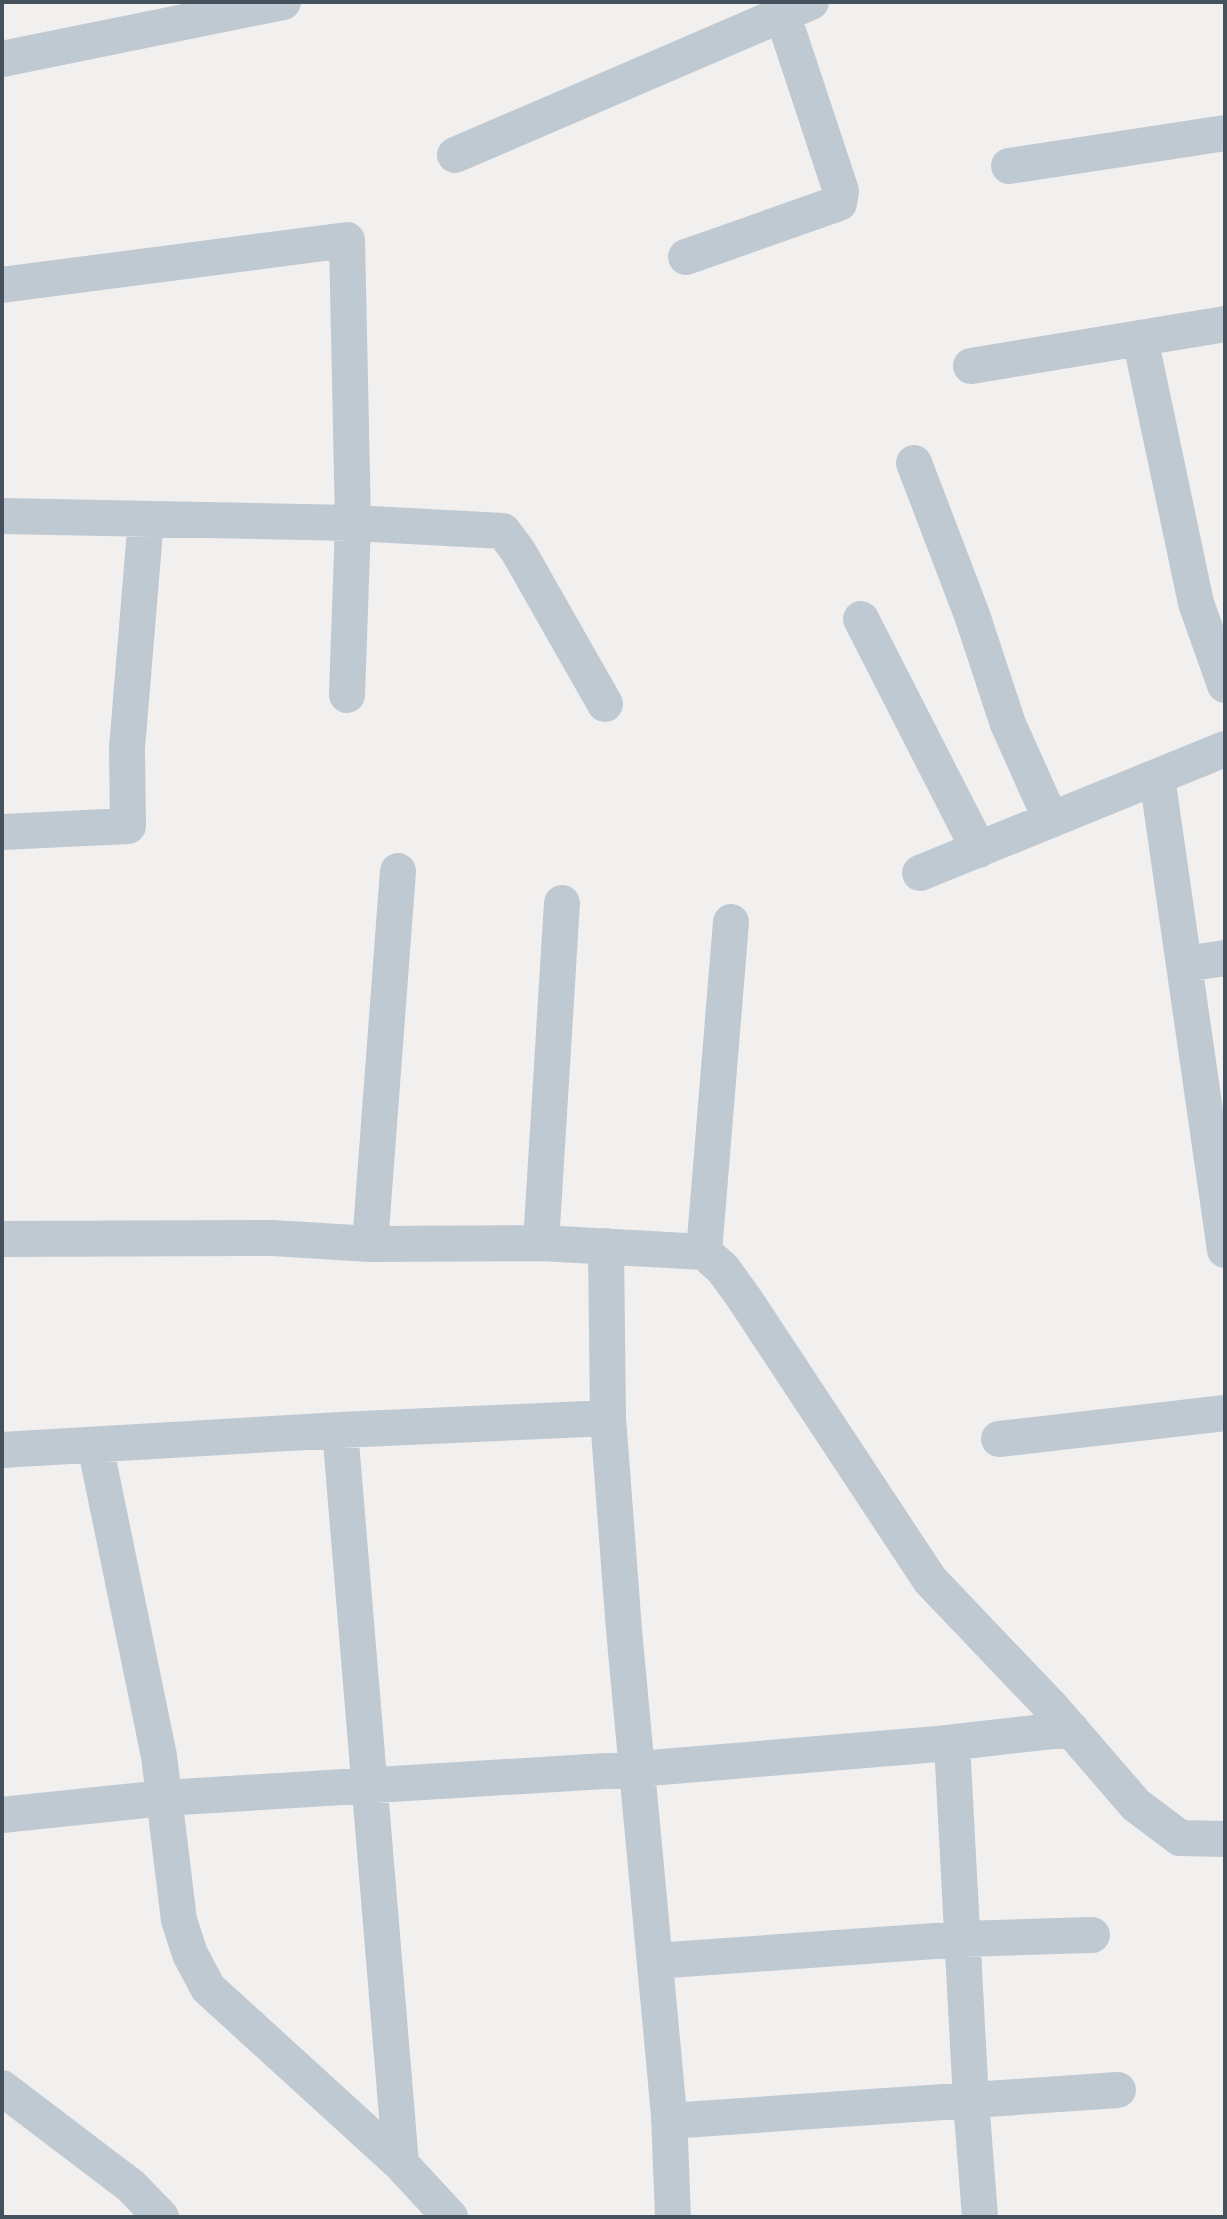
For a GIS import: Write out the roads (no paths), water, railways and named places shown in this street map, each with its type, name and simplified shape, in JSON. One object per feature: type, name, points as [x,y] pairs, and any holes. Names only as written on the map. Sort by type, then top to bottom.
[{"type":"street","points":[[2,59],[283,2]]},
{"type":"street","points":[[455,155],[797,8],[841,191],[839,203],[686,257]]},
{"type":"street","points":[[1009,166],[1225,133]]},
{"type":"street","points":[[2,285],[347,240],[353,523],[347,695]]},
{"type":"street","points":[[971,366],[1225,324]]},
{"type":"street","points":[[1140,338],[1196,603],[1225,685]]},
{"type":"street","points":[[914,463],[972,615],[1008,724],[1051,820]]},
{"type":"street","points":[[2,516],[353,523],[503,531],[518,551],[605,704]]},
{"type":"street","points":[[2,832],[128,826],[127,748],[146,519]]},
{"type":"street","points":[[861,619],[979,850]]},
{"type":"street","points":[[920,873],[1225,749]]},
{"type":"street","points":[[1157,777],[1184,964],[1217,1139],[1225,1250]]},
{"type":"street","points":[[370,1244],[398,871]]},
{"type":"street","points":[[541,1243],[562,903]]},
{"type":"street","points":[[704,1252],[731,922]]},
{"type":"street","points":[[1184,964],[1225,958]]},
{"type":"street","points":[[2,1239],[272,1238],[370,1244],[541,1243],[704,1252],[723,1269],[744,1298],[930,1580],[1071,1729],[1136,1805],[1180,1838],[1225,1839]]},
{"type":"street","points":[[606,1246],[608,1418],[669,2121],[673,2217]]},
{"type":"street","points":[[999,1439],[1225,1413]]},
{"type":"street","points":[[2,1450],[608,1418]]},
{"type":"street","points":[[340,1430],[401,2164]]},
{"type":"street","points":[[95,1445],[159,1756],[179,1920],[190,1954],[208,1988],[401,2164],[450,2217]]},
{"type":"street","points":[[2,1815],[164,1798],[638,1769],[952,1743],[1071,1729]]},
{"type":"street","points":[[952,1743],[980,2217]]},
{"type":"street","points":[[655,1961],[963,1939],[1092,1935]]},
{"type":"street","points":[[2,2088],[131,2186],[161,2217]]},
{"type":"street","points":[[669,2121],[1118,2090]]}]
